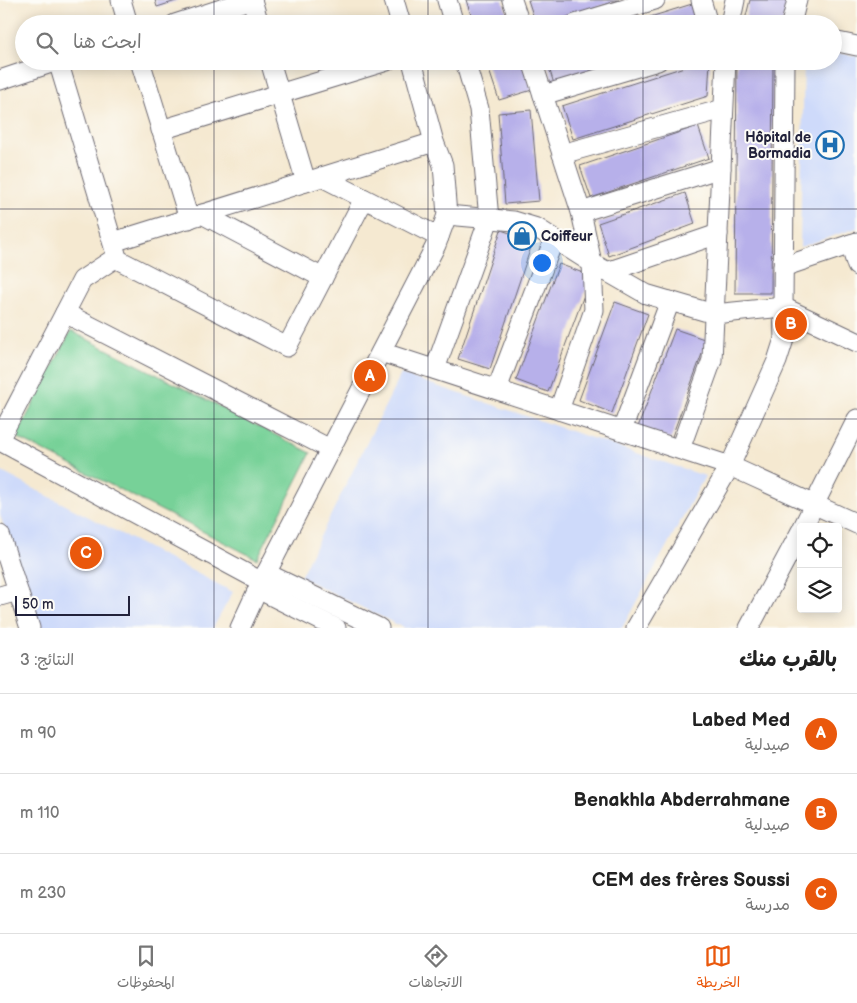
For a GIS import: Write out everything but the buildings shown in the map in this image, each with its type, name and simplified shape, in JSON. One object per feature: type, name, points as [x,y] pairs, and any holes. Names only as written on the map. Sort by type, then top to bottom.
[{"type":"street","points":[[121,0],[125,15]]},
{"type":"street","points":[[203,15],[250,0],[256,15]]},
{"type":"street","points":[[394,0],[398,15]]},
{"type":"street","points":[[447,0],[451,15]]},
{"type":"street","points":[[512,0],[517,15]]},
{"type":"street","points":[[605,15],[654,0]]},
{"type":"street","points":[[701,0],[705,15]]},
{"type":"street","points":[[732,15],[735,0]]},
{"type":"street","points":[[793,15],[797,0]]},
{"type":"street","points":[[842,43],[857,46]]},
{"type":"street","points":[[0,80],[31,70]]},
{"type":"street","points":[[61,70],[115,251],[115,258],[82,280],[0,440],[262,581],[336,628]]},
{"type":"street","points":[[143,70],[161,130],[196,216],[323,278]]},
{"type":"street","points":[[273,70],[280,94],[314,179],[364,199],[438,237]]},
{"type":"street","points":[[161,130],[358,70]]},
{"type":"street","points":[[240,628],[262,581],[381,352],[447,215],[442,165],[414,70]]},
{"type":"street","points":[[435,369],[489,219],[479,109],[468,70]]},
{"type":"street","points":[[535,70],[599,267],[594,310],[559,410]]},
{"type":"street","points":[[543,95],[628,70]]},
{"type":"street","points":[[680,449],[712,360],[725,70]]},
{"type":"street","points":[[636,628],[730,466],[784,339],[783,266],[786,70]]},
{"type":"street","points":[[562,154],[723,109]]},
{"type":"street","points":[[115,251],[196,216],[434,142]]},
{"type":"street","points":[[581,212],[721,168]]},
{"type":"street","points":[[115,251],[287,347],[364,199]]},
{"type":"street","points":[[447,215],[514,221],[537,228],[646,294],[714,314],[783,307],[857,342]]},
{"type":"street","points":[[599,267],[718,234]]},
{"type":"street","points":[[497,390],[554,239]]},
{"type":"street","points":[[783,266],[853,243],[857,266]]},
{"type":"street","points":[[622,430],[670,301]]},
{"type":"street","points":[[65,313],[330,449]]},
{"type":"street","points":[[381,352],[730,466],[857,524]]},
{"type":"street","points":[[805,523],[857,419]]},
{"type":"street","points":[[0,535],[30,628]]},
{"type":"street","points":[[749,628],[797,538]]},
{"type":"street","points":[[262,581],[378,628]]},
{"type":"street","points":[[0,596],[18,590]]},
{"type":"shaded area","name":"Hôpital de Bormadia","points":[[842,54],[857,56],[857,228],[800,247],[804,70],[842,70]]},
{"type":"shaded area","points":[[401,374],[705,476],[622,628],[404,628],[300,577]]},
{"type":"shaded area","points":[[0,471],[233,592],[213,628],[37,628],[0,515]]},
{"type":"green space","points":[[71,331],[311,453],[257,559],[16,437]]},
{"type":"place","name":"Hôpital de Bormadia","points":[[830,145]]},
{"type":"place","name":"Coiffeur","points":[[522,236]]},
{"type":"place","name":"Benakhla Abderrahmane","points":[[791,324]]},
{"type":"place","name":"Labed Med","points":[[370,376]]},
{"type":"place","name":"CEM des frères Soussi","points":[[86,553]]}]
